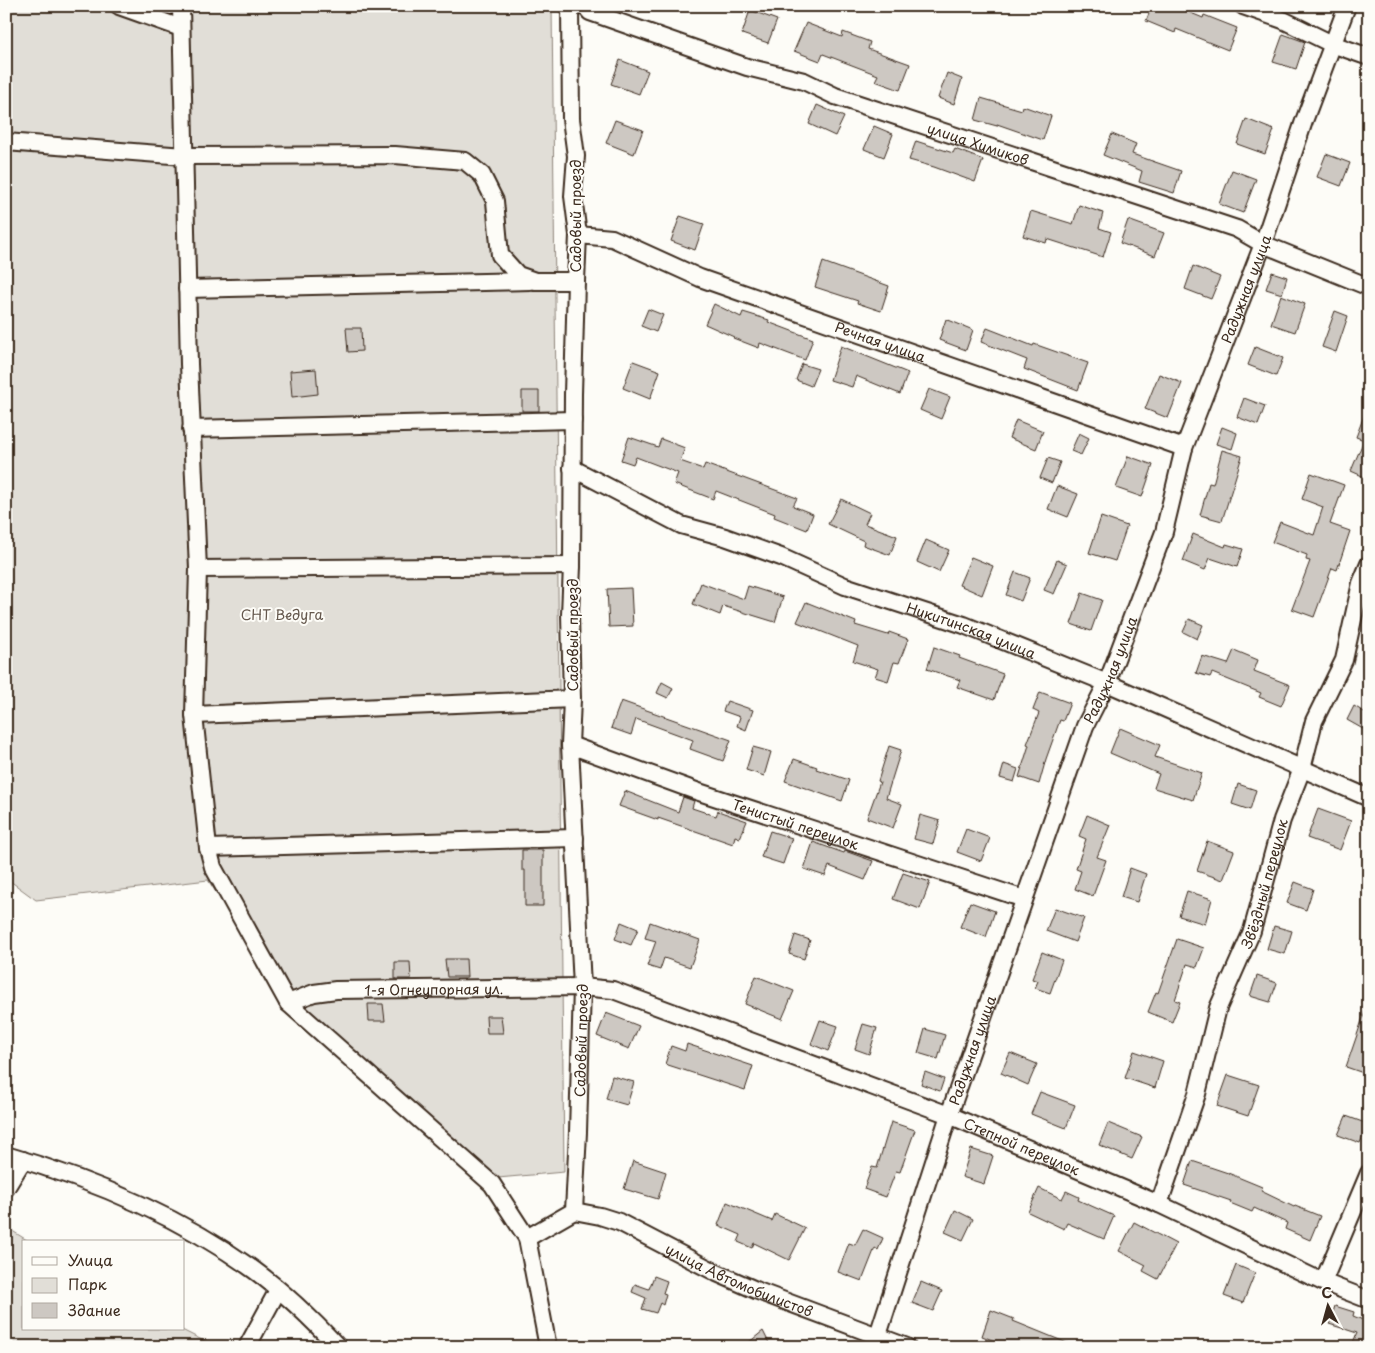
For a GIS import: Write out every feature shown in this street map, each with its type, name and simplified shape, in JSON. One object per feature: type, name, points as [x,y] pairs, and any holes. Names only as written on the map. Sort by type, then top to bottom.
[{"type":"street","points":[[119,6],[181,28]]},
{"type":"street","points":[[181,6],[191,429],[198,568],[194,714],[208,848],[214,867],[288,1003],[492,1184],[527,1238],[548,1347]]},
{"type":"street","name":"Садовый проезд","points":[[570,6],[570,119],[576,156],[573,196],[578,235],[572,468],[570,614],[572,699],[570,745],[582,987],[574,1211]]},
{"type":"street","name":"улица Химиков","points":[[585,6],[590,12],[698,51],[747,67],[804,81],[834,96],[1237,229],[1263,244],[1369,287]]},
{"type":"street","points":[[1243,6],[1282,20],[1332,44],[1369,57]]},
{"type":"street","name":"Радужная улица","points":[[878,1335],[949,1115],[1085,726],[1107,682],[1164,532],[1184,448],[1263,244],[1347,6]]},
{"type":"street","points":[[6,142],[184,156],[395,156],[466,160],[482,175],[494,201],[500,255],[518,276],[535,281]]},
{"type":"street","name":"Речная улица","points":[[578,235],[612,238],[700,278],[1184,448]]},
{"type":"street","points":[[187,289],[576,281]]},
{"type":"street","points":[[191,429],[573,420]]},
{"type":"street","name":"Никитинская улица","points":[[572,468],[680,525],[724,537],[782,557],[845,586],[964,625],[1107,682],[1369,798]]},
{"type":"street","name":"Звёздный переулок","points":[[1159,1204],[1197,1094],[1218,1008],[1252,931],[1282,820],[1302,769],[1314,721],[1344,660],[1361,583],[1369,564]]},
{"type":"street","points":[[198,568],[572,566]]},
{"type":"street","points":[[194,714],[572,699]]},
{"type":"street","name":"Тенистый переулок","points":[[570,745],[696,791],[1024,899]]},
{"type":"street","points":[[208,848],[575,838]]},
{"type":"street","name":"Степной переулок","points":[[582,987],[613,990],[949,1115],[1159,1204],[1323,1282],[1369,1300]]},
{"type":"street","name":"1-я Огнеупорная ул.","points":[[288,1003],[314,993],[336,990],[582,987]]},
{"type":"street","points":[[6,1155],[112,1191],[208,1240],[255,1270],[312,1319],[338,1347]]},
{"type":"street","points":[[6,1188],[23,1160]]},
{"type":"street","points":[[1323,1282],[1369,1173]]},
{"type":"street","points":[[527,1238],[574,1211]]},
{"type":"street","name":"улица Автомобилистов","points":[[574,1211],[619,1222],[717,1273],[758,1291],[907,1347]]},
{"type":"street","points":[[247,1347],[278,1290]]},
{"type":"green space","name":"СНТ Ведуга","points":[[6,6],[552,6],[564,1172],[498,1178],[307,1031],[208,880],[36,900],[6,878]]},
{"type":"green space","points":[[6,1227],[27,1240],[22,1240],[22,1330],[182,1330],[216,1347],[6,1347]]},
{"type":"building","points":[[1152,6],[1174,6],[1203,18],[1204,15],[1237,28],[1228,50],[1176,29],[1175,33],[1146,21]]},
{"type":"building","points":[[750,10],[777,20],[768,43],[742,34]]},
{"type":"building","points":[[806,23],[842,37],[843,32],[870,42],[868,49],[910,64],[900,90],[875,81],[878,75],[823,54],[820,61],[794,51]]},
{"type":"building","points":[[1283,34],[1305,42],[1296,69],[1273,62]]},
{"type":"building","points":[[620,60],[648,71],[639,94],[611,84]]},
{"type":"building","points":[[947,73],[962,79],[954,104],[938,98]]},
{"type":"building","points":[[981,98],[1022,110],[1023,106],[1051,116],[1043,140],[997,124],[997,126],[975,120]]},
{"type":"building","points":[[817,105],[844,117],[835,136],[809,124]]},
{"type":"building","points":[[1246,119],[1274,130],[1265,154],[1237,144]]},
{"type":"building","points":[[615,120],[643,130],[634,154],[606,143]]},
{"type":"building","points":[[874,126],[893,134],[884,157],[864,149]]},
{"type":"building","points":[[1112,134],[1136,144],[1132,154],[1181,171],[1174,193],[1139,182],[1142,171],[1103,155]]},
{"type":"building","points":[[916,141],[953,153],[955,149],[983,160],[975,182],[909,160]]},
{"type":"building","points":[[1326,154],[1350,163],[1341,186],[1317,177]]},
{"type":"building","points":[[1232,170],[1256,179],[1243,213],[1219,204]]},
{"type":"building","points":[[1079,205],[1103,213],[1099,228],[1111,232],[1103,257],[1047,239],[1046,243],[1023,236],[1031,211],[1073,224]]},
{"type":"building","points":[[680,216],[704,224],[695,250],[671,241]]},
{"type":"building","points":[[1128,220],[1164,233],[1155,256],[1120,243]]},
{"type":"building","points":[[823,262],[889,286],[881,311],[857,303],[858,301],[815,287]]},
{"type":"building","points":[[1193,266],[1220,277],[1211,299],[1185,289]]},
{"type":"building","points":[[1272,272],[1287,277],[1282,294],[1266,289]]},
{"type":"building","points":[[1281,295],[1305,304],[1295,332],[1271,324]]},
{"type":"building","points":[[714,304],[741,317],[743,312],[769,320],[768,322],[813,339],[805,360],[760,343],[759,348],[705,324]]},
{"type":"building","points":[[648,309],[663,315],[656,332],[641,326]]},
{"type":"building","points":[[1335,311],[1348,316],[1336,352],[1322,347]]},
{"type":"building","points":[[946,319],[973,330],[966,350],[939,340]]},
{"type":"building","points":[[346,328],[361,328],[362,351],[348,352]]},
{"type":"building","points":[[987,328],[1033,346],[1034,344],[1088,363],[1078,390],[1024,369],[1027,360],[981,342]]},
{"type":"building","points":[[841,346],[908,373],[900,394],[856,376],[852,387],[830,380]]},
{"type":"building","points":[[1255,347],[1283,358],[1276,376],[1248,365]]},
{"type":"building","points":[[633,361],[660,371],[650,399],[623,388]]},
{"type":"building","points":[[802,364],[818,369],[811,386],[796,380]]},
{"type":"building","points":[[316,369],[318,394],[292,397],[290,371]]},
{"type":"building","points":[[1159,374],[1182,383],[1168,418],[1145,409]]},
{"type":"building","points":[[929,389],[950,397],[941,419],[920,410]]},
{"type":"building","points":[[522,391],[539,391],[539,411],[522,411]]},
{"type":"building","points":[[1244,398],[1265,406],[1258,425],[1237,417]]},
{"type":"building","points":[[1368,405],[1369,479],[1351,471],[1364,440],[1356,437]]},
{"type":"building","points":[[1016,420],[1043,431],[1036,449],[1009,438]]},
{"type":"building","points":[[1222,427],[1237,433],[1232,449],[1216,444]]},
{"type":"building","points":[[1079,433],[1089,438],[1081,455],[1071,451]]},
{"type":"building","points":[[629,437],[658,447],[661,439],[685,448],[680,461],[703,469],[705,464],[797,498],[793,506],[813,514],[807,530],[774,517],[775,514],[716,491],[713,499],[674,484],[678,473],[636,457],[633,464],[621,460]]},
{"type":"building","points":[[1222,450],[1242,456],[1222,521],[1200,515],[1209,483],[1213,484]]},
{"type":"building","points":[[1128,456],[1153,465],[1142,497],[1116,488]]},
{"type":"building","points":[[1048,458],[1060,462],[1052,483],[1040,478]]},
{"type":"building","points":[[1311,473],[1344,485],[1330,524],[1350,531],[1337,570],[1332,568],[1314,617],[1292,609],[1310,561],[1306,560],[1307,555],[1272,542],[1280,522],[1314,535],[1323,507],[1302,499]]},
{"type":"building","points":[[1057,486],[1078,494],[1068,517],[1048,509]]},
{"type":"building","points":[[841,499],[870,513],[865,524],[897,536],[890,555],[863,545],[864,541],[828,524]]},
{"type":"building","points":[[1101,517],[1127,526],[1115,561],[1089,553]]},
{"type":"building","points":[[1193,534],[1225,547],[1226,544],[1243,549],[1237,567],[1210,558],[1205,570],[1183,561]]},
{"type":"building","points":[[926,540],[949,550],[939,572],[917,562]]},
{"type":"building","points":[[971,557],[993,566],[982,595],[959,585]]},
{"type":"building","points":[[1057,560],[1067,564],[1054,594],[1044,590]]},
{"type":"building","points":[[1015,572],[1030,578],[1021,601],[1006,595]]},
{"type":"building","points":[[701,583],[744,599],[748,586],[783,597],[775,622],[723,606],[720,615],[693,604]]},
{"type":"building","points":[[631,588],[633,626],[609,627],[607,589]]},
{"type":"building","points":[[1082,593],[1102,600],[1091,631],[1071,624]]},
{"type":"building","points":[[806,602],[856,622],[855,625],[888,635],[889,632],[908,639],[899,663],[894,662],[888,681],[875,677],[878,669],[853,661],[858,646],[797,622]]},
{"type":"building","points":[[1189,619],[1203,625],[1197,639],[1183,632]]},
{"type":"building","points":[[934,647],[1003,674],[994,700],[957,687],[960,680],[927,669]]},
{"type":"building","points":[[1234,650],[1258,660],[1254,671],[1290,685],[1281,706],[1259,697],[1261,693],[1212,673],[1210,677],[1196,673],[1202,656],[1228,664]]},
{"type":"building","points":[[662,682],[673,688],[668,698],[657,693]]},
{"type":"building","points":[[1040,692],[1070,703],[1063,721],[1060,720],[1039,784],[1019,777],[1029,745],[1027,744],[1039,713],[1033,710]]},
{"type":"building","points":[[621,701],[731,740],[723,761],[690,749],[693,740],[636,719],[631,735],[611,728]]},
{"type":"building","points":[[727,701],[753,710],[746,730],[737,726],[740,717],[723,711]]},
{"type":"building","points":[[1354,706],[1369,715],[1369,720],[1363,729],[1347,720]]},
{"type":"building","points":[[1120,728],[1160,745],[1155,757],[1202,773],[1193,800],[1154,788],[1159,774],[1110,753]]},
{"type":"building","points":[[889,746],[901,750],[886,798],[902,804],[893,828],[867,818],[880,782],[878,781]]},
{"type":"building","points":[[753,747],[771,752],[764,776],[746,770]]},
{"type":"building","points":[[794,759],[849,780],[842,801],[785,781]]},
{"type":"building","points":[[1004,764],[1018,769],[1014,782],[1000,778]]},
{"type":"building","points":[[1238,784],[1256,790],[1250,810],[1232,804]]},
{"type":"building","points":[[625,791],[678,812],[683,797],[694,801],[692,808],[716,816],[718,811],[747,821],[740,838],[735,836],[733,844],[619,806]]},
{"type":"building","points":[[1318,809],[1351,821],[1340,850],[1307,838]]},
{"type":"building","points":[[920,815],[940,821],[933,844],[914,839]]},
{"type":"building","points":[[1087,815],[1110,825],[1097,857],[1106,860],[1093,896],[1075,889],[1081,871],[1076,869],[1086,839],[1079,836]]},
{"type":"building","points":[[966,829],[990,838],[981,861],[957,852]]},
{"type":"building","points":[[770,831],[792,838],[783,864],[761,857]]},
{"type":"building","points":[[1207,841],[1234,851],[1223,880],[1197,871]]},
{"type":"building","points":[[813,842],[873,861],[865,880],[829,866],[825,876],[804,869]]},
{"type":"building","points":[[522,850],[543,850],[543,906],[525,906],[525,870],[522,870]]},
{"type":"building","points":[[1130,868],[1146,874],[1137,902],[1121,897]]},
{"type":"building","points":[[903,873],[930,882],[920,909],[893,899]]},
{"type":"building","points":[[1295,882],[1313,889],[1306,910],[1287,903]]},
{"type":"building","points":[[1187,891],[1212,899],[1205,924],[1179,916]]},
{"type":"building","points":[[970,902],[995,911],[986,937],[960,927]]},
{"type":"building","points":[[1055,908],[1084,918],[1075,942],[1046,931]]},
{"type":"building","points":[[621,922],[638,929],[631,945],[615,939]]},
{"type":"building","points":[[650,922],[700,940],[690,967],[664,958],[660,970],[647,966],[656,941],[645,938]]},
{"type":"building","points":[[1274,926],[1292,931],[1285,954],[1267,949]]},
{"type":"building","points":[[795,935],[810,940],[804,959],[789,954]]},
{"type":"building","points":[[1177,939],[1204,948],[1197,967],[1187,964],[1175,1000],[1180,1002],[1172,1022],[1148,1012],[1156,992],[1158,993]]},
{"type":"building","points":[[1042,952],[1062,960],[1050,993],[1035,988],[1038,981],[1032,979]]},
{"type":"building","points":[[445,959],[466,959],[467,977],[447,977]]},
{"type":"building","points":[[395,962],[410,962],[411,979],[395,979]]},
{"type":"building","points":[[756,976],[794,991],[782,1019],[745,1004]]},
{"type":"building","points":[[1257,976],[1277,983],[1270,1002],[1250,996]]},
{"type":"building","points":[[368,1004],[383,1004],[385,1021],[369,1021]]},
{"type":"building","points":[[1367,1006],[1369,1006],[1369,1075],[1346,1067]]},
{"type":"building","points":[[606,1013],[639,1026],[629,1049],[597,1036]]},
{"type":"building","points":[[486,1016],[501,1016],[503,1033],[487,1033]]},
{"type":"building","points":[[820,1020],[838,1026],[828,1051],[811,1044]]},
{"type":"building","points":[[863,1024],[877,1028],[869,1054],[855,1049]]},
{"type":"building","points":[[925,1029],[945,1035],[938,1059],[918,1053]]},
{"type":"building","points":[[687,1044],[753,1066],[745,1090],[665,1064],[671,1046],[685,1051]]},
{"type":"building","points":[[1134,1051],[1163,1061],[1155,1088],[1125,1078]]},
{"type":"building","points":[[1010,1053],[1037,1064],[1028,1085],[1001,1073]]},
{"type":"building","points":[[925,1072],[944,1079],[940,1091],[921,1084]]},
{"type":"building","points":[[1228,1075],[1259,1085],[1248,1116],[1217,1106]]},
{"type":"building","points":[[612,1076],[634,1082],[627,1105],[606,1099]]},
{"type":"building","points":[[1040,1092],[1075,1105],[1066,1128],[1031,1114]]},
{"type":"building","points":[[1346,1116],[1368,1124],[1360,1143],[1338,1135]]},
{"type":"building","points":[[891,1122],[915,1130],[900,1172],[896,1171],[886,1197],[864,1189],[872,1167],[877,1168]]},
{"type":"building","points":[[1108,1123],[1142,1137],[1132,1159],[1099,1145]]},
{"type":"building","points":[[971,1149],[993,1156],[984,1184],[962,1177]]},
{"type":"building","points":[[633,1161],[666,1172],[658,1199],[624,1189]]},
{"type":"building","points":[[1192,1161],[1262,1187],[1261,1191],[1294,1207],[1320,1216],[1310,1240],[1285,1229],[1287,1223],[1254,1208],[1252,1212],[1230,1203],[1231,1201],[1184,1185]]},
{"type":"building","points":[[1039,1188],[1062,1199],[1066,1191],[1079,1197],[1078,1200],[1114,1216],[1104,1239],[1067,1223],[1064,1229],[1028,1212]]},
{"type":"building","points":[[727,1202],[772,1221],[775,1214],[805,1228],[789,1260],[754,1243],[752,1248],[738,1242],[741,1235],[718,1225]]},
{"type":"building","points":[[955,1210],[973,1219],[963,1240],[945,1232]]},
{"type":"building","points":[[1134,1222],[1176,1244],[1158,1279],[1143,1271],[1146,1265],[1119,1251]]},
{"type":"building","points":[[863,1229],[883,1238],[878,1250],[875,1248],[862,1281],[838,1272],[849,1243],[855,1245]]},
{"type":"building","points":[[1236,1265],[1255,1273],[1243,1303],[1224,1296]]},
{"type":"building","points":[[654,1276],[667,1281],[663,1293],[666,1294],[663,1305],[660,1303],[656,1313],[642,1309],[646,1298],[632,1292],[635,1284],[649,1289]]},
{"type":"building","points":[[921,1282],[942,1291],[933,1311],[912,1303]]},
{"type":"building","points":[[1335,1306],[1354,1312],[1353,1316],[1363,1320],[1367,1310],[1369,1310],[1369,1347],[1351,1347],[1357,1333],[1329,1324]]},
{"type":"building","points":[[991,1310],[1077,1347],[1010,1347],[982,1336]]},
{"type":"building","points":[[763,1331],[771,1347],[743,1347]]}]
